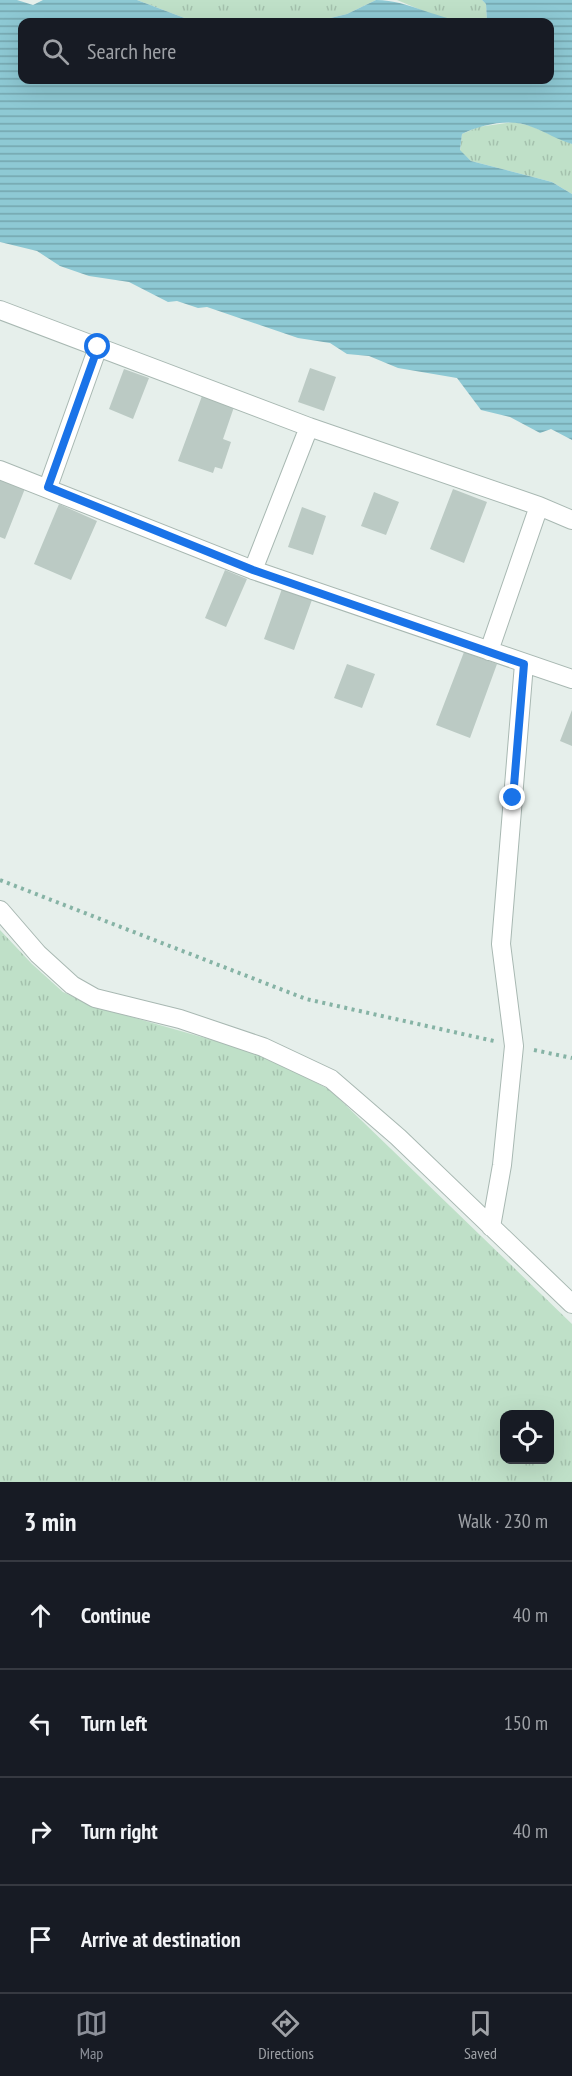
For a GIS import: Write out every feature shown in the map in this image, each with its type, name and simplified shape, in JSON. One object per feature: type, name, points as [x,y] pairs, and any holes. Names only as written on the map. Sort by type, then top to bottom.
[{"type":"street","points":[[0,310],[309,428],[539,506],[572,520]]},
{"type":"street","points":[[48,487],[98,347]]},
{"type":"street","points":[[253,570],[309,428]]},
{"type":"street","points":[[0,470],[48,487],[253,570],[524,664],[572,678]]},
{"type":"street","points":[[489,651],[539,506]]},
{"type":"street","points":[[491,1227],[502,1165],[514,1046],[501,944],[524,664]]},
{"type":"street","points":[[0,910],[38,954],[72,986],[95,998],[180,1019],[263,1047],[331,1079],[398,1137],[572,1304]]},
{"type":"path","points":[[0,880],[306,999],[572,1059]]},
{"type":"green space","points":[[137,0],[376,0],[347,14],[330,18],[184,18]]},
{"type":"green space","points":[[397,0],[482,0],[486,4],[487,18],[440,18]]},
{"type":"green space","points":[[514,122],[531,126],[572,144],[572,194],[552,182],[471,161],[460,151],[462,134],[478,127]]},
{"type":"green space","points":[[0,930],[63,992],[93,1006],[265,1055],[330,1090],[572,1324],[572,1482],[0,1482]]},
{"type":"water","points":[[0,0],[17,0],[33,5],[43,0],[137,0],[184,18],[18,18],[18,84],[554,84],[554,18],[487,18],[486,4],[482,0],[572,0],[572,144],[524,124],[506,123],[479,127],[462,134],[460,150],[471,161],[552,182],[572,194],[572,440],[551,429],[540,433],[510,417],[481,410],[457,378],[398,368],[369,356],[347,354],[330,343],[298,338],[207,307],[198,308],[177,301],[168,302],[129,282],[89,276],[60,266],[37,251],[0,242]]},
{"type":"water","points":[[376,0],[401,3],[448,18],[330,18],[347,14]]},
{"type":"building","points":[[310,368],[336,377],[324,411],[298,402]]},
{"type":"building","points":[[124,369],[149,378],[133,419],[109,409]]},
{"type":"building","points":[[202,396],[234,407],[223,439],[231,442],[222,469],[215,467],[213,473],[178,461]]},
{"type":"building","points":[[0,476],[26,486],[5,539],[0,537]]},
{"type":"building","points":[[453,489],[487,502],[464,563],[430,549]]},
{"type":"building","points":[[374,492],[399,502],[386,535],[361,526]]},
{"type":"building","points":[[59,504],[97,521],[71,580],[34,564]]},
{"type":"building","points":[[302,507],[326,516],[313,555],[288,547]]},
{"type":"building","points":[[225,570],[247,579],[226,627],[205,618]]},
{"type":"building","points":[[283,586],[313,597],[294,650],[264,639]]},
{"type":"building","points":[[464,652],[497,664],[470,738],[436,725]]},
{"type":"building","points":[[347,664],[375,674],[362,708],[334,698]]},
{"type":"building","points":[[572,710],[572,746],[560,741]]},
{"type":"route","points":[[98,347],[48,487],[253,570],[524,664],[513,798]]}]
